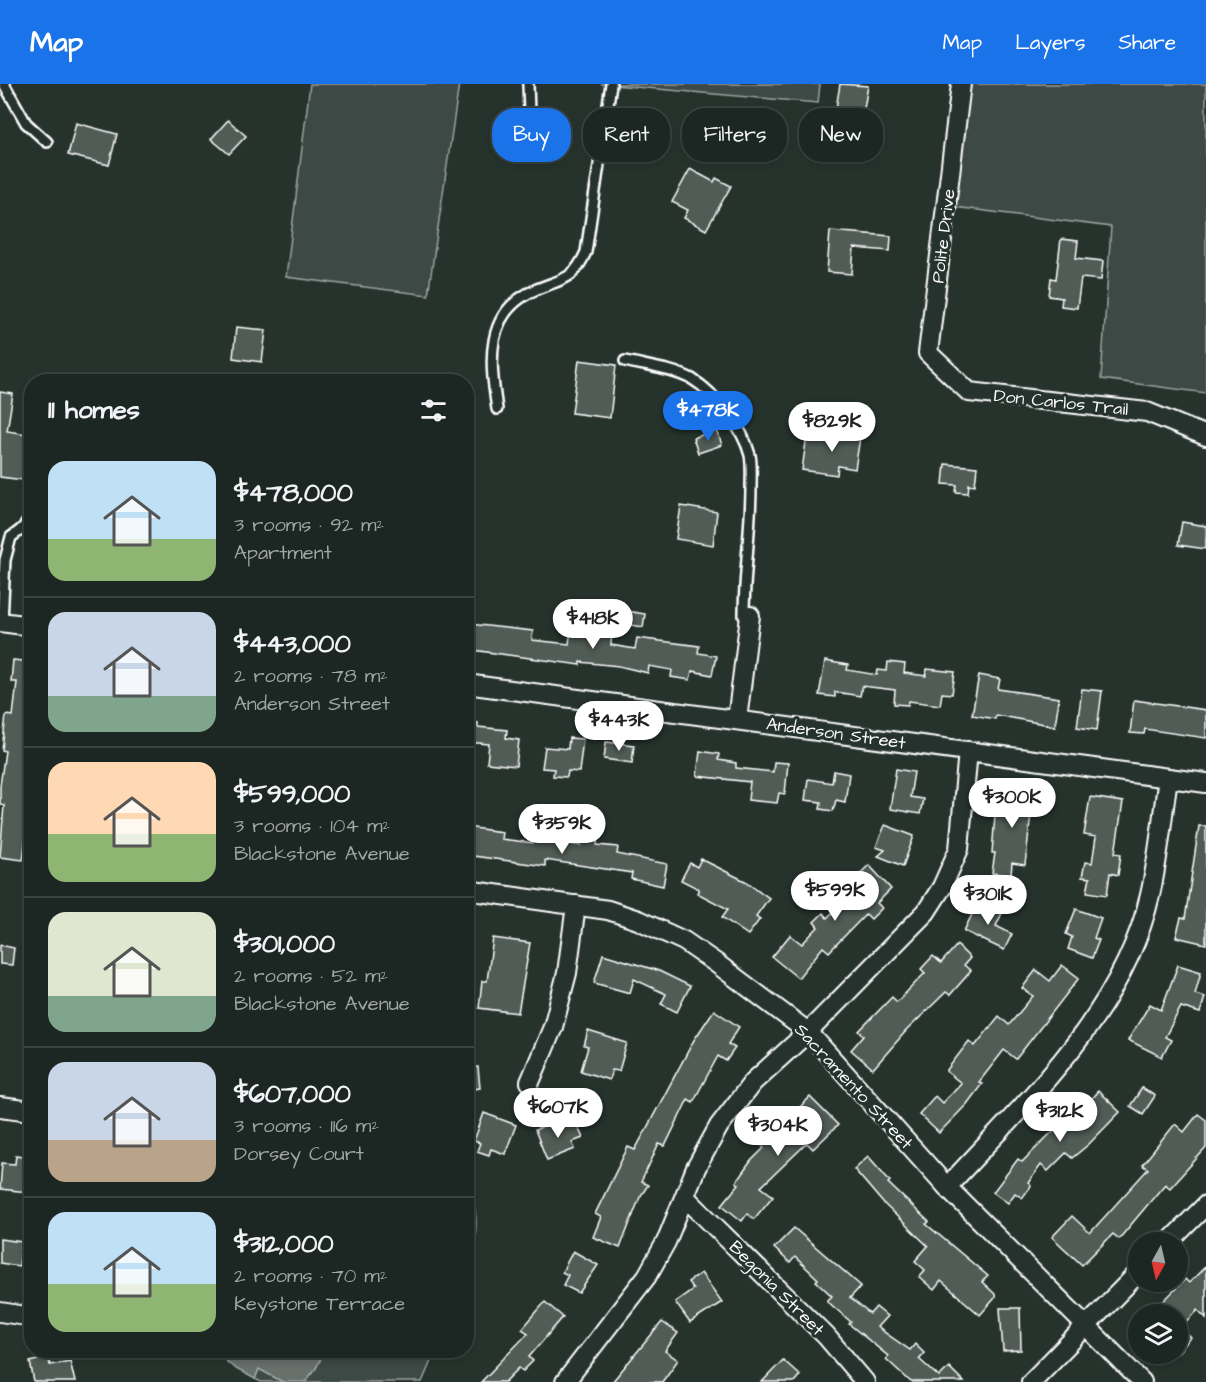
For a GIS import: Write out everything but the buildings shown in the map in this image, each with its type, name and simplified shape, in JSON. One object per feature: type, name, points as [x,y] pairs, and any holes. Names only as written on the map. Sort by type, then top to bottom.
[{"type":"street","name":"Polite Drive","points":[[928,353],[961,84]]},
{"type":"street","name":"Don Carlos Trail","points":[[928,353],[969,392],[1147,412],[1206,436]]},
{"type":"street","points":[[737,720],[749,619]]},
{"type":"street","points":[[1,622],[24,625]]},
{"type":"street","name":"Anderson Street","points":[[474,685],[1206,783]]},
{"type":"street","points":[[565,1382],[647,1276],[666,1242],[696,1168],[719,1126],[753,1082],[808,1032],[926,912],[942,887],[959,849],[968,751]]},
{"type":"street","points":[[947,1187],[1064,1059],[1094,1020],[1128,961],[1150,896],[1168,778]]},
{"type":"street","name":"Sacramento Street","points":[[474,891],[576,905],[638,920],[684,941],[808,1032],[947,1187],[1142,1382]]},
{"type":"street","points":[[530,1082],[553,1027],[567,973],[576,905]]},
{"type":"street","points":[[0,1107],[24,1110]]},
{"type":"street","name":"Begonia Street","points":[[685,1197],[826,1336],[865,1382]]},
{"type":"street","points":[[1179,1232],[1206,1205]]},
{"type":"street","points":[[1031,1382],[1128,1283]]},
{"type":"street","points":[[0,1312],[24,1316]]},
{"type":"lane","points":[[4,84],[26,123],[47,142]]},
{"type":"lane","points":[[528,84],[529,108]]},
{"type":"lane","points":[[497,410],[491,362],[492,347],[500,321],[524,297],[537,289],[567,279],[579,267],[586,252],[610,84]]},
{"type":"lane","points":[[625,360],[691,379],[711,394],[741,435],[750,455],[751,467],[751,506],[744,582],[744,616],[749,619]]},
{"type":"lane","points":[[1,622],[5,560],[11,537],[24,529]]},
{"type":"shaded area","points":[[310,84],[459,84],[428,295],[286,277]]},
{"type":"shaded area","points":[[601,84],[820,84],[818,103]]},
{"type":"shaded area","points":[[968,84],[1206,84],[1206,393],[1101,379],[1111,227],[954,207]]},
{"type":"shaded area","points":[[474,1205],[476,1216],[474,1240]]},
{"type":"shaded area","points":[[222,1358],[321,1358],[305,1382],[283,1382],[259,1369],[255,1379],[234,1368]]},
{"type":"shaded area","points":[[321,1358],[431,1358],[431,1361],[422,1382],[305,1382]]},
{"type":"shaded area","points":[[259,1369],[283,1382],[261,1382],[255,1379]]}]
